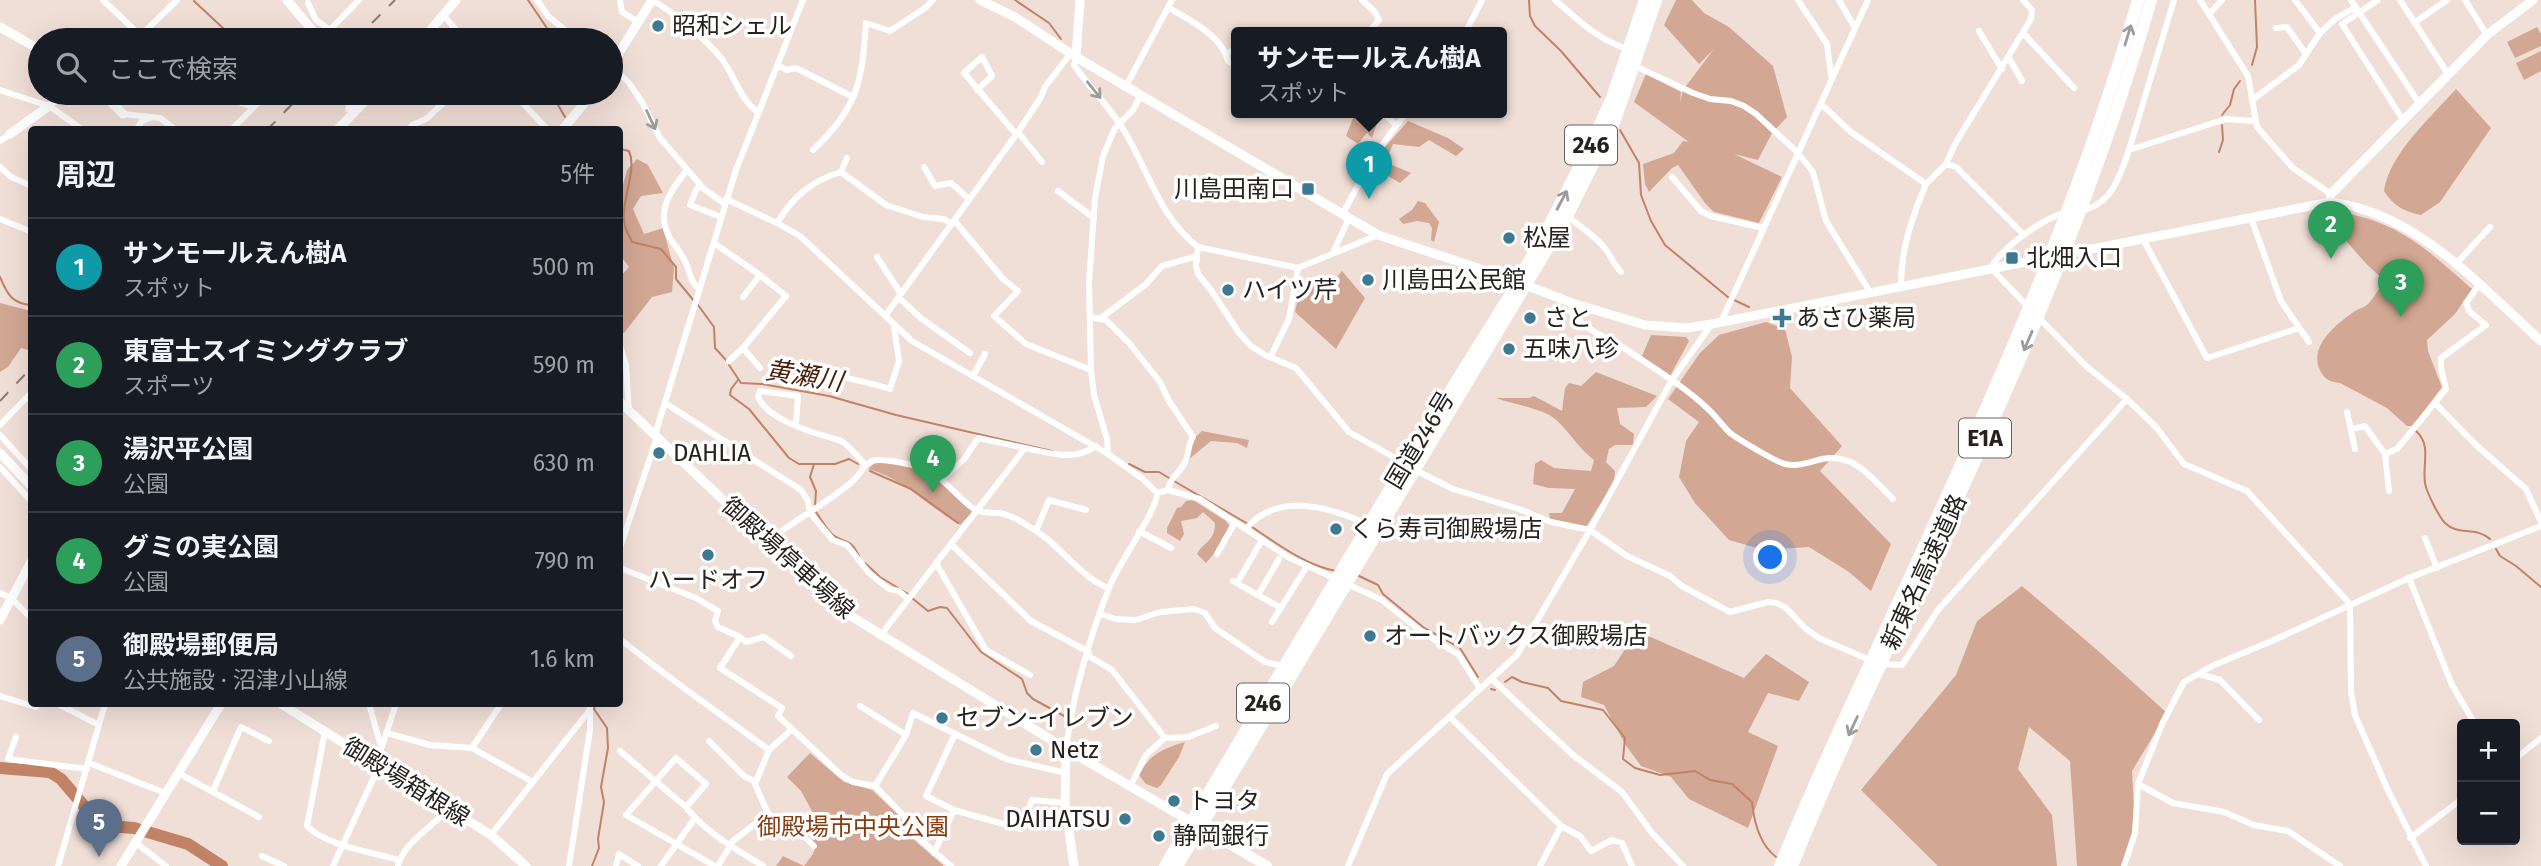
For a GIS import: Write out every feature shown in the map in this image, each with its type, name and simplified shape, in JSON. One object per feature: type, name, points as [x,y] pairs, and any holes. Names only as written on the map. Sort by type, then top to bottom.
[{"type":"highway","name":"国道246号","points":[[1522,283],[1612,98],[1645,0]]},
{"type":"highway","name":"国道246号","points":[[1165,866],[1195,824],[1522,283],[1567,216],[1615,120],[1656,0]]},
{"type":"highway","name":"新東名高速道路","points":[[1780,866],[1823,763],[1942,507],[2030,306],[2074,194],[2138,0]]},
{"type":"highway","name":"新東名高速道路","points":[[1792,866],[2046,298],[2089,186],[2151,0]]},
{"type":"highway","name":"国道246号","points":[[1349,569],[1368,525],[1410,467]]},
{"type":"highway","name":"国道246号","points":[[1177,866],[1195,824],[1285,667],[1340,586]]},
{"type":"main road","points":[[1195,824],[1267,866]]},
{"type":"street","points":[[103,0],[130,28]]},
{"type":"street","points":[[151,28],[177,0]]},
{"type":"street","points":[[287,0],[314,28]]},
{"type":"street","points":[[331,28],[359,0]]},
{"type":"street","points":[[432,28],[456,0]]},
{"type":"street","points":[[537,0],[548,16],[562,28]]},
{"type":"street","points":[[620,0],[622,12],[638,22]]},
{"type":"street","points":[[623,46],[652,0],[669,10],[720,57],[748,105],[758,111]]},
{"type":"street","points":[[623,539],[725,202],[803,0]]},
{"type":"street","points":[[813,150],[836,128],[853,97],[863,67],[866,23],[890,31],[933,0]]},
{"type":"street","points":[[980,0],[1015,17],[1073,55],[1378,235],[1522,283],[1572,303],[1645,325],[1688,328],[2251,218],[2330,198],[2487,35],[2533,0]]},
{"type":"street","points":[[1080,0],[1074,65],[1119,122],[1165,210],[1198,247],[1298,268],[1378,235]]},
{"type":"street","points":[[1362,0],[1375,12],[1379,20],[1373,27]]},
{"type":"street","points":[[1468,27],[1482,0]]},
{"type":"street","points":[[1555,0],[1594,33],[1630,49]]},
{"type":"street","points":[[1798,0],[1827,44],[1832,78]]},
{"type":"street","points":[[1839,0],[1855,27]]},
{"type":"street","points":[[1348,866],[1387,774],[1517,655],[1590,530],[1672,380],[1716,323],[1868,0]]},
{"type":"street","points":[[1902,285],[1901,264],[1912,216],[1926,184],[1946,164],[1955,144],[2031,19],[2032,10],[2023,0]]},
{"type":"street","points":[[1991,268],[1994,262],[2024,235],[2052,216],[2083,211],[2100,204],[2115,187],[2129,150],[2174,0]]},
{"type":"street","points":[[2200,0],[2244,67],[2257,127],[2293,168],[2330,198],[2394,220],[2422,237],[2541,341]]},
{"type":"street","points":[[2210,13],[2222,0]]},
{"type":"street","points":[[2295,0],[2320,33]]},
{"type":"street","points":[[2351,0],[2419,103]]},
{"type":"street","points":[[2252,100],[2299,65],[2320,33],[2335,19],[2378,0]]},
{"type":"street","points":[[2400,0],[2448,74]]},
{"type":"street","points":[[2414,23],[2447,0]]},
{"type":"street","points":[[2465,0],[2487,35]]},
{"type":"street","points":[[309,2],[320,28]]},
{"type":"street","points":[[1126,86],[1170,3],[1225,47],[1228,61],[1231,63]]},
{"type":"street","points":[[2357,9],[2342,24],[2403,120]]},
{"type":"street","points":[[305,20],[314,14]]},
{"type":"street","points":[[443,15],[454,28]]},
{"type":"street","points":[[0,27],[28,43]]},
{"type":"street","points":[[2276,28],[2287,27],[2306,54]]},
{"type":"street","points":[[1979,32],[2002,69]]},
{"type":"street","points":[[2023,33],[2074,89]]},
{"type":"street","points":[[1227,54],[1231,51]]},
{"type":"street","points":[[884,316],[1017,133],[1045,87],[1073,55]]},
{"type":"street","points":[[977,90],[992,76],[982,57],[964,73],[977,90],[1042,162]]},
{"type":"street","points":[[2009,58],[2022,81]]},
{"type":"street","points":[[777,65],[787,70],[796,68],[853,97]]},
{"type":"street","points":[[1634,66],[1693,93],[1744,106],[1798,153],[1813,172],[1826,221],[1870,292]]},
{"type":"street","points":[[623,77],[642,102],[660,138],[700,184],[725,202],[777,223],[800,236],[912,341],[1096,446],[1143,479],[1157,493]]},
{"type":"street","points":[[0,90],[28,99]]},
{"type":"street","points":[[1108,454],[1107,439],[1094,396],[1091,370],[1089,283],[1094,218],[1103,156],[1119,122],[1133,110],[1141,95]]},
{"type":"street","points":[[1821,103],[1851,132],[1926,184]]},
{"type":"street","points":[[46,105],[77,126]]},
{"type":"street","points":[[114,105],[132,126]]},
{"type":"street","points":[[235,126],[253,107],[247,105]]},
{"type":"street","points":[[349,113],[350,105]]},
{"type":"street","points":[[340,126],[359,105]]},
{"type":"street","points":[[411,126],[426,119],[441,105]]},
{"type":"street","points":[[524,105],[544,126]]},
{"type":"street","points":[[565,126],[583,105]]},
{"type":"street","points":[[0,141],[49,106]]},
{"type":"street","points":[[123,114],[152,117],[167,121],[172,126]]},
{"type":"street","points":[[138,126],[152,117]]},
{"type":"street","points":[[1388,118],[1395,124]]},
{"type":"street","points":[[1333,253],[1346,216],[1376,154],[1401,118]]},
{"type":"street","points":[[2129,150],[2226,119],[2255,121]]},
{"type":"street","points":[[777,223],[791,201],[813,184],[841,172],[847,158]]},
{"type":"street","points":[[1946,164],[1956,167],[1967,176],[2024,235]]},
{"type":"street","points":[[0,167],[10,177],[28,184]]},
{"type":"street","points":[[923,167],[935,186],[951,183],[969,199]]},
{"type":"street","points":[[687,170],[671,191],[665,204],[663,222],[685,260],[695,285],[700,289]]},
{"type":"street","points":[[841,172],[887,205],[923,217],[952,222],[1003,279],[1018,291],[994,316],[1000,323],[1026,344],[1091,370]]},
{"type":"street","points":[[1672,177],[1700,211],[1763,228]]},
{"type":"street","points":[[700,184],[690,205],[721,217]]},
{"type":"street","points":[[1058,191],[1094,218]]},
{"type":"street","points":[[1567,216],[1603,245],[1621,271]]},
{"type":"street","points":[[2251,218],[2281,301],[2309,342]]},
{"type":"street","points":[[0,219],[28,230]]},
{"type":"street","points":[[2455,265],[2490,227]]},
{"type":"street","points":[[2143,239],[2207,358],[2299,328]]},
{"type":"street","points":[[714,243],[786,296],[729,361]]},
{"type":"street","points":[[1198,247],[1198,274],[1239,333],[1251,346],[1265,355],[1296,368],[1349,432],[1453,489],[1519,509],[1551,522],[1590,530],[1627,556],[1670,576],[1682,586],[1730,612],[1765,603],[1777,603],[1819,638],[1879,664],[1902,665],[1938,610],[2127,399]]},
{"type":"street","points":[[1101,318],[1146,284],[1162,266],[1197,256]]},
{"type":"street","points":[[877,257],[900,296],[922,319],[970,354]]},
{"type":"street","points":[[1271,356],[1289,319],[1298,268]]},
{"type":"street","points":[[1991,268],[2086,366],[2127,399],[2155,427],[2184,464],[2247,491],[2350,604],[2350,681],[2355,715],[2410,838],[2426,866]]},
{"type":"street","points":[[743,297],[760,275]]},
{"type":"street","points":[[2385,454],[2397,449],[2446,389],[2441,358],[2486,325],[2469,312],[2466,303],[2479,285]]},
{"type":"street","points":[[1572,303],[1571,312],[1580,321],[1672,380],[1707,408],[1731,434],[1784,464],[1801,465],[1826,458],[1847,460],[1861,466],[1893,499]]},
{"type":"street","points":[[1090,317],[1101,318],[1144,360],[1193,437],[1188,444],[1186,459],[1172,476],[1168,488]]},
{"type":"street","points":[[817,370],[890,388],[899,361],[894,327]]},
{"type":"street","points":[[743,348],[760,368]]},
{"type":"street","points":[[973,376],[985,354]]},
{"type":"street","points":[[623,356],[629,411]]},
{"type":"street","points":[[796,425],[798,396],[760,391],[758,397],[761,403],[774,414],[796,425],[841,441],[866,465]]},
{"type":"street","points":[[0,425],[28,396]]},
{"type":"street","points":[[665,403],[801,490],[833,540],[851,549],[869,573],[889,589],[909,596]]},
{"type":"street","points":[[2124,866],[2135,833],[2138,784],[2172,702],[2184,682],[2214,665],[2350,604],[2541,524],[2526,489],[2476,445],[2435,403]]},
{"type":"street","name":"御殿場停車場線","points":[[623,405],[845,613],[1195,824]]},
{"type":"street","points":[[2347,412],[2356,449]]},
{"type":"street","points":[[2352,429],[2365,426],[2385,454],[2389,491]]},
{"type":"street","points":[[0,435],[28,466]]},
{"type":"street","points":[[942,480],[965,458],[978,438],[1072,456],[1086,453],[1096,446]]},
{"type":"street","points":[[880,636],[1025,448]]},
{"type":"street","points":[[0,453],[28,483]]},
{"type":"street","points":[[18,455],[1,469],[28,498]]},
{"type":"street","points":[[767,542],[855,479],[866,465],[880,460],[919,467],[942,480],[976,511],[1002,513],[1036,531],[1069,557],[1093,581],[1109,588]]},
{"type":"street","points":[[1157,493],[1168,488],[1200,499],[1235,522],[1249,526],[1262,540],[1288,557],[1382,600],[1419,630],[1459,655],[1480,689]]},
{"type":"street","points":[[1074,866],[1065,803],[1066,748],[1075,697],[1109,588],[1118,567],[1154,508],[1157,493]]},
{"type":"street","points":[[1036,531],[1049,500],[1086,510]]},
{"type":"street","points":[[1249,526],[1270,509],[1293,506],[1341,512],[1368,525]]},
{"type":"street","points":[[1217,554],[1235,522]]},
{"type":"street","points":[[1139,531],[1171,548]]},
{"type":"street","points":[[2425,538],[2437,568]]},
{"type":"street","points":[[1262,540],[1235,582],[1281,608]]},
{"type":"street","points":[[951,544],[1031,621],[1112,670],[1165,738]]},
{"type":"street","points":[[1258,595],[1279,559]]},
{"type":"street","points":[[936,563],[986,650],[1030,675]]},
{"type":"street","points":[[1272,622],[1307,566]]},
{"type":"street","points":[[0,620],[28,567]]},
{"type":"street","points":[[623,569],[696,598],[718,611],[715,621],[718,627],[751,642],[764,637],[791,656]]},
{"type":"street","points":[[2409,578],[2452,685],[2472,719]]},
{"type":"street","points":[[0,593],[11,598],[28,615]]},
{"type":"street","points":[[1100,614],[1115,619],[1136,620],[1160,612],[1194,609],[1205,613],[1215,628],[1265,663],[1285,667]]},
{"type":"street","points":[[740,637],[720,668],[782,708],[778,716],[841,775],[853,782],[875,786],[902,814],[915,835],[951,866]]},
{"type":"street","points":[[623,641],[769,750]]},
{"type":"street","points":[[2199,674],[2220,680],[2259,720]]},
{"type":"street","points":[[1493,679],[1573,755],[1622,792],[1652,833],[1683,866]]},
{"type":"street","points":[[0,695],[28,704]]},
{"type":"street","points":[[860,706],[906,735]]},
{"type":"street","points":[[64,707],[97,724]]},
{"type":"street","points":[[58,866],[104,707]]},
{"type":"street","points":[[121,866],[218,707]]},
{"type":"street","name":"御殿場箱根線","points":[[286,707],[491,835],[526,866]]},
{"type":"street","points":[[370,707],[381,749]]},
{"type":"street","points":[[332,866],[379,766],[381,749],[395,707]]},
{"type":"street","points":[[472,748],[499,707]]},
{"type":"street","points":[[491,835],[589,707]]},
{"type":"street","points":[[569,866],[590,730],[590,707]]},
{"type":"street","points":[[875,786],[906,735],[913,713],[1006,759],[1066,773]]},
{"type":"street","points":[[1450,717],[1561,827],[1580,836],[1591,851],[1612,840],[1622,843],[1632,866]]},
{"type":"street","points":[[1130,787],[1146,755],[1165,738],[1188,737],[1216,726]]},
{"type":"street","points":[[213,791],[241,727],[269,741]]},
{"type":"street","points":[[792,729],[769,750],[755,785],[768,814],[797,829],[814,846]]},
{"type":"street","points":[[325,731],[307,826],[314,833],[399,863],[410,845],[449,808]]},
{"type":"street","points":[[387,733],[430,745],[472,748],[533,782]]},
{"type":"street","points":[[955,734],[926,796],[954,810],[1021,829],[1032,800],[1065,803]]},
{"type":"street","points":[[16,737],[8,759],[88,766],[165,793]]},
{"type":"street","points":[[2520,755],[2541,738]]},
{"type":"street","points":[[709,741],[744,776],[756,782]]},
{"type":"street","points":[[620,751],[686,807],[695,818],[730,846],[763,866]]},
{"type":"street","points":[[686,807],[706,784],[676,758],[626,815],[716,866],[733,841],[768,814]]},
{"type":"street","points":[[178,773],[259,817]]},
{"type":"street","points":[[2138,784],[2173,803],[2224,812],[2254,825],[2288,831],[2340,866]]},
{"type":"street","points":[[2410,838],[2457,803]]},
{"type":"street","points":[[934,853],[954,810]]},
{"type":"street","points":[[661,866],[695,818]]},
{"type":"street","points":[[1541,866],[1561,827]]},
{"type":"street","points":[[137,839],[166,866]]},
{"type":"street","points":[[616,866],[619,854],[638,866]]},
{"type":"street","points":[[262,856],[284,866]]},
{"type":"green space","points":[[1676,0],[1692,0],[1704,13],[1729,27],[1773,66],[1787,117],[1772,133],[1758,160],[1734,154],[1782,177],[1759,223],[1714,212],[1678,165],[1649,192],[1645,184],[1643,164],[1674,153],[1683,141],[1689,142],[1634,102],[1646,74],[1681,92],[1680,103],[1683,90],[1714,49],[1699,64],[1664,25]]},
{"type":"green space","points":[[2537,27],[2541,34],[2541,46],[2515,58],[2507,42]]},
{"type":"green space","points":[[2541,51],[2541,71],[2524,80],[2516,63]]},
{"type":"green space","points":[[2456,89],[2491,128],[2440,202],[2421,215],[2409,212],[2391,201],[2384,191],[2388,177],[2394,163],[2413,136]]},
{"type":"green space","points":[[1353,118],[1379,118],[1372,138],[1367,133],[1358,144],[1346,136]]},
{"type":"green space","points":[[1408,121],[1448,138],[1464,149],[1456,156],[1429,140],[1419,147],[1393,144],[1385,162],[1411,173],[1400,183],[1375,168],[1378,155]]},
{"type":"green space","points":[[637,159],[648,165],[663,193],[641,196],[633,209],[644,234],[663,228],[674,269],[672,292],[652,297],[624,333],[623,274],[629,267],[623,259],[623,185],[627,170]]},
{"type":"green space","points":[[1418,201],[1425,203],[1439,222],[1434,242],[1431,240],[1432,228],[1429,223],[1417,221],[1403,224],[1399,219],[1412,210]]},
{"type":"green space","points":[[2336,212],[2394,229],[2426,250],[2472,289],[2455,314],[2427,340],[2428,351],[2442,387],[2413,426],[2407,426],[2387,408],[2327,379],[2319,368],[2318,351],[2327,335],[2348,316],[2368,304],[2385,280],[2369,267],[2329,222]]},
{"type":"green space","points":[[1342,271],[1365,298],[1336,349],[1295,312],[1301,283],[1331,284]]},
{"type":"green space","points":[[0,303],[28,310],[28,350],[21,348],[8,367],[0,372]]},
{"type":"green space","points":[[1766,322],[1785,329],[1792,357],[1790,388],[1842,446],[1820,471],[1891,544],[1871,591],[1849,572],[1809,547],[1764,550],[1729,540],[1695,503],[1679,477],[1686,441],[1699,422],[1668,399],[1700,353],[1719,335]]},
{"type":"green space","points":[[1651,335],[1686,337],[1689,341],[1670,376],[1642,356]]},
{"type":"green space","points":[[1596,372],[1657,396],[1646,407],[1617,408],[1620,424],[1634,434],[1633,445],[1615,445],[1609,449],[1606,462],[1615,471],[1614,482],[1586,527],[1550,519],[1549,513],[1562,513],[1575,489],[1533,484],[1535,464],[1541,460],[1554,468],[1591,471],[1594,460],[1550,415],[1496,398],[1534,396],[1562,411],[1565,388],[1569,383],[1581,386]]},
{"type":"green space","points":[[1202,431],[1249,440],[1247,448],[1237,443],[1211,441],[1188,460],[1193,439]]},
{"type":"green space","points":[[875,463],[918,468],[929,473],[973,511],[960,525],[905,486],[868,469]]},
{"type":"green space","points":[[1193,500],[1226,521],[1230,527],[1219,548],[1206,563],[1197,554],[1211,538],[1215,523],[1203,512],[1197,518],[1181,521],[1184,534],[1180,541],[1167,533],[1177,508],[1186,501]]},
{"type":"green space","points":[[2022,586],[2167,713],[2132,771],[2135,826],[2122,866],[2077,866],[2070,761],[2029,727],[2018,769],[2052,815],[2057,866],[1938,866],[1861,790],[1956,675],[1977,621]]},
{"type":"green space","points":[[1637,631],[1744,678],[1766,654],[1809,682],[1799,701],[1768,693],[1748,732],[1778,746],[1748,828],[1689,799],[1671,777],[1641,766],[1625,744],[1604,705],[1581,697],[1583,682],[1614,666]]},
{"type":"green space","points":[[1185,742],[1161,785],[1157,788],[1146,784],[1139,775],[1152,757]]},
{"type":"green space","name":"御殿場市中央公園","points":[[810,753],[844,782],[872,790],[900,816],[913,839],[944,866],[804,866],[816,845],[798,826],[812,811],[801,791],[787,777]]},
{"type":"green space","points":[[783,856],[804,866],[776,866]]},
{"type":"waterway","name":"黄瀬川","points":[[528,0],[547,28]]},
{"type":"waterway","points":[[1015,0],[1049,23],[1061,39]]},
{"type":"waterway","points":[[1529,0],[1530,16],[1535,26],[1561,51],[1600,97]]},
{"type":"waterway","points":[[2252,65],[2257,47],[2255,0]]},
{"type":"waterway","points":[[194,1],[223,28]]},
{"type":"waterway","points":[[2222,115],[2230,105],[2234,89],[2240,81]]},
{"type":"waterway","name":"黄瀬川","points":[[558,105],[565,117]]},
{"type":"waterway","points":[[2219,152],[2223,140],[2222,125]]},
{"type":"waterway","points":[[1620,130],[1639,163],[1641,195],[1651,221],[1665,245],[1729,298]]},
{"type":"waterway","name":"黄瀬川","points":[[623,150],[629,151],[631,159],[624,217],[632,242],[661,249],[676,267],[676,279],[694,301]]},
{"type":"waterway","points":[[0,277],[11,297],[28,304]]},
{"type":"waterway","points":[[1734,300],[1749,307]]},
{"type":"waterway","name":"黄瀬川","points":[[698,305],[714,327],[715,348],[726,360]]},
{"type":"waterway","name":"黄瀬川","points":[[729,365],[741,383],[829,396],[896,415],[1052,451]]},
{"type":"waterway","points":[[738,380],[730,395],[749,409],[789,458],[799,464],[835,464],[849,459],[858,464]]},
{"type":"waterway","points":[[2416,431],[2424,443],[2426,487],[2442,520],[2455,529],[2478,533],[2490,539]]},
{"type":"waterway","points":[[814,464],[810,477],[816,491],[815,506]]},
{"type":"waterway","name":"黄瀬川","points":[[1129,464],[1145,472],[1159,472],[1169,478]]},
{"type":"waterway","points":[[870,471],[911,489],[958,523]]},
{"type":"waterway","name":"黄瀬川","points":[[1174,481],[1248,524]]},
{"type":"waterway","points":[[816,512],[831,533],[850,543],[859,556]]},
{"type":"waterway","name":"黄瀬川","points":[[1252,527],[1303,559],[1336,571]]},
{"type":"waterway","points":[[2496,549],[2500,556],[2541,587]]},
{"type":"waterway","points":[[865,563],[880,577],[908,594]]},
{"type":"waterway","name":"黄瀬川","points":[[1359,576],[1378,585],[1383,594],[1423,627],[1460,648],[1478,677]]},
{"type":"waterway","points":[[912,598],[928,611],[947,608],[981,652],[1022,679],[1027,693],[1033,699],[1064,716]]},
{"type":"waterway","name":"黄瀬川","points":[[1505,682],[1512,677],[1548,688],[1561,701],[1603,710],[1625,738],[1623,759],[1635,768],[1660,775],[1695,771],[1710,780],[1732,784],[1752,802],[1758,832],[1765,846],[1776,857]]},
{"type":"waterway","name":"黄瀬川","points":[[1491,689],[1495,690]]},
{"type":"waterway","points":[[592,866],[599,848],[604,802],[601,787],[608,748],[607,728],[594,707]]},
{"type":"waterway","points":[[0,768],[50,772],[61,779],[96,820],[108,826],[134,828],[188,844],[222,866]]},
{"type":"railway","points":[[367,28],[395,0]]},
{"type":"railway","points":[[271,126],[291,105]]},
{"type":"railway","points":[[0,401],[28,371]]},
{"type":"place","name":"昭和シェル","points":[[658,26]]},
{"type":"place","name":"川島田南口","points":[[1308,189]]},
{"type":"place","name":"サンモールえん樹A","points":[[1369,199]]},
{"type":"place","name":"松屋","points":[[1509,238]]},
{"type":"place","name":"北畑入口","points":[[2012,258]]},
{"type":"place","name":"東富士スイミングクラブ","points":[[2331,259]]},
{"type":"place","name":"川島田公民館","points":[[1368,280]]},
{"type":"place","name":"ハイツ芹","points":[[1228,290]]},
{"type":"place","name":"湯沢平公園","points":[[2401,317]]},
{"type":"place","name":"さと","points":[[1530,318]]},
{"type":"place","name":"あさひ薬局","points":[[1782,318]]},
{"type":"place","name":"五味八珍","points":[[1509,349]]},
{"type":"place","name":"DAHLIA","points":[[659,453]]},
{"type":"place","name":"グミの実公園","points":[[933,493]]},
{"type":"place","name":"くら寿司御殿場店","points":[[1336,529]]},
{"type":"place","name":"ハードオフ","points":[[708,555]]},
{"type":"place","name":"オートバックス御殿場店","points":[[1370,636]]},
{"type":"place","name":"セブン-イレブン","points":[[942,718]]},
{"type":"place","name":"Netz","points":[[1036,750]]},
{"type":"place","name":"トヨタ","points":[[1174,801]]},
{"type":"place","name":"DAIHATSU","points":[[1125,819]]},
{"type":"place","name":"静岡銀行","points":[[1159,836]]},
{"type":"place","name":"御殿場郵便局","points":[[99,857]]}]
